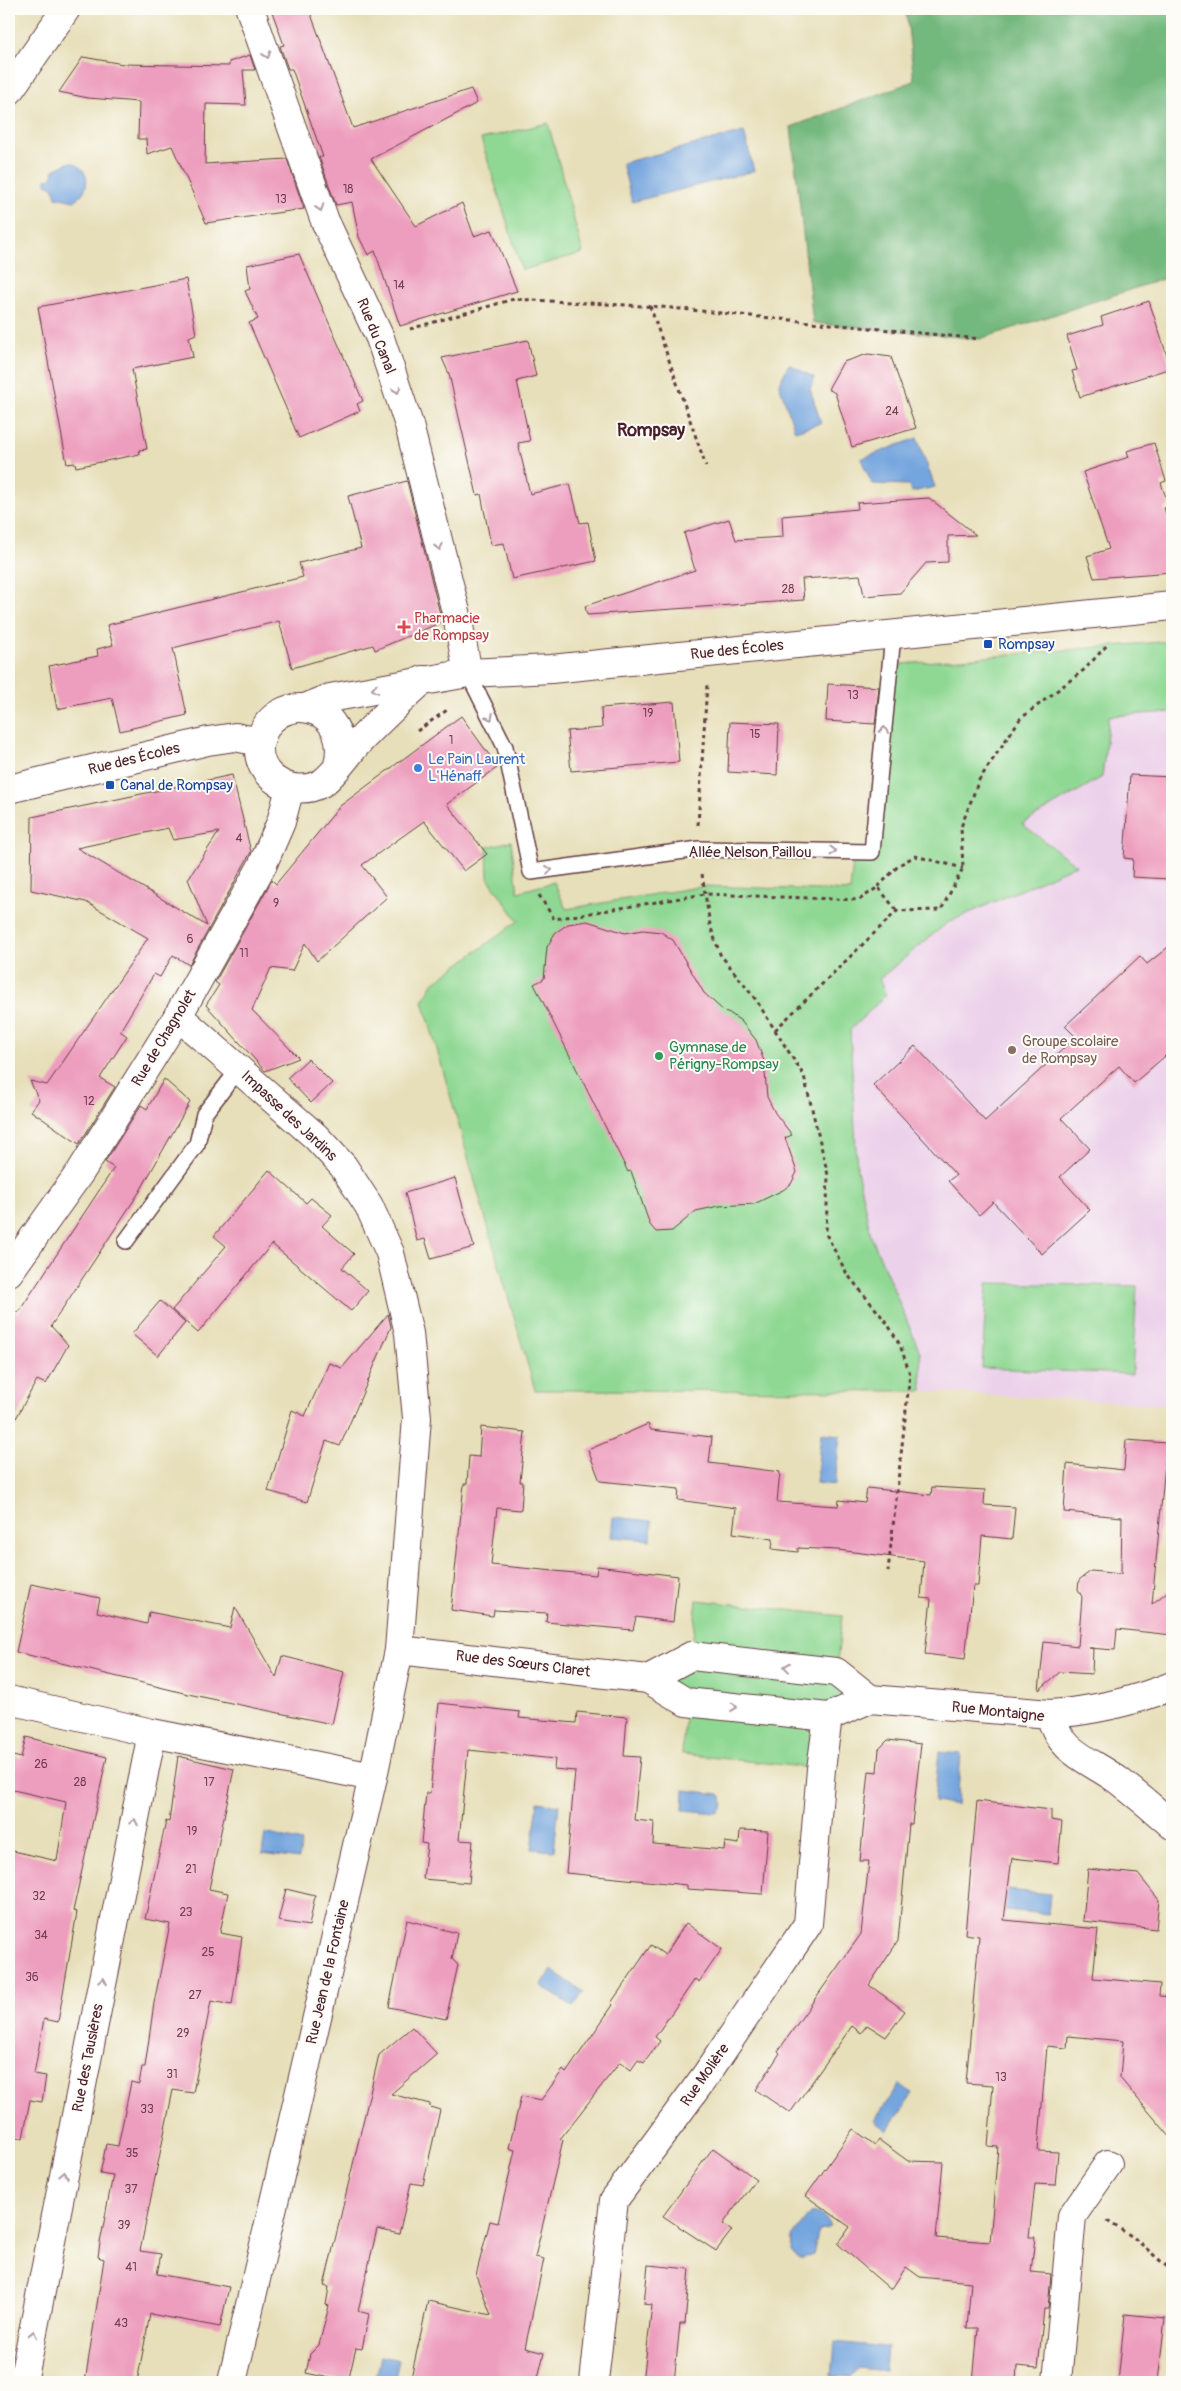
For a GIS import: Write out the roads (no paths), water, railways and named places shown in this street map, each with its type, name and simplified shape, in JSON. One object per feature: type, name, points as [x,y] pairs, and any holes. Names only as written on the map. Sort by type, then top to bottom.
[{"type":"street","points":[[9,91],[66,9]]},
{"type":"street","name":"Rue du Canal","points":[[250,9],[325,221],[380,338],[409,425],[457,616],[468,673]]},
{"type":"street","name":"Rue des Écoles","points":[[305,708],[330,698],[468,673],[561,668],[1172,606]]},
{"type":"street","points":[[338,765],[341,750],[339,735],[332,722],[320,712],[305,708],[290,709],[276,716],[265,728],[260,742],[260,757],[266,771],[276,781],[290,788],[301,790],[312,787],[332,775],[338,765],[376,723],[423,680]]},
{"type":"street","name":"Rue des Écoles","points":[[9,789],[208,741],[235,737],[260,742]]},
{"type":"street","name":"Rue de Chagnolet","points":[[9,1272],[82,1171],[178,1016],[262,866],[281,822],[290,788]]},
{"type":"street","name":"Impasse des Jardins","points":[[178,1016],[316,1137],[342,1166],[369,1206],[390,1253],[409,1333],[417,1418],[406,1558]]},
{"type":"street","name":"Rue Jean de la Fontaine","points":[[232,2382],[373,1777],[399,1650],[406,1558]]},
{"type":"street","name":"Rue des Sœurs Claret","points":[[399,1650],[648,1678],[686,1702],[828,1717]]},
{"type":"street","points":[[648,1678],[691,1656],[836,1672],[870,1698],[828,1717]]},
{"type":"street","points":[[1050,1714],[1087,1712],[1143,1698],[1172,1686]]},
{"type":"street","name":"Rue Montaigne","points":[[870,1698],[1050,1714],[1054,1728],[1063,1743],[1084,1760],[1118,1780],[1172,1825]]},
{"type":"street","points":[[9,1700],[152,1733],[373,1777]]},
{"type":"street","name":"Rue Molière","points":[[594,2382],[614,2200],[706,2075],[808,1924],[821,1769],[828,1717]]},
{"type":"street","name":"Rue des Tausières","points":[[23,2382],[152,1733]]},
{"type":"street","points":[[1057,2382],[1072,2216],[1108,2164]]},
{"type":"lane","name":"Allée Nelson Paillou","points":[[468,673],[505,747],[531,872],[699,849],[872,852],[893,635]]},
{"type":"lane","points":[[126,1240],[197,1144],[204,1114],[239,1069]]},
{"type":"water","points":[[744,132],[754,171],[632,202],[622,163]]},
{"type":"water","points":[[70,162],[82,169],[87,180],[84,191],[74,201],[56,197],[53,187],[46,184],[46,179],[52,178],[54,170]]},
{"type":"water","points":[[789,364],[815,378],[810,389],[821,423],[795,431],[779,384]]},
{"type":"water","points":[[917,438],[935,487],[912,492],[909,485],[872,484],[861,459]]},
{"type":"water","points":[[821,1433],[840,1435],[835,1485],[816,1483]]},
{"type":"water","points":[[613,1517],[652,1521],[651,1540],[611,1537]]},
{"type":"water","points":[[939,1752],[961,1754],[957,1805],[934,1802]]},
{"type":"water","points":[[684,1790],[719,1794],[723,1802],[722,1807],[717,1813],[683,1810]]},
{"type":"water","points":[[538,1802],[559,1805],[554,1851],[532,1849]]},
{"type":"water","points":[[265,1833],[302,1842],[299,1859],[262,1854]]},
{"type":"water","points":[[1007,1890],[1050,1894],[1048,1914],[1005,1910]]},
{"type":"water","points":[[551,1970],[584,1992],[573,2007],[541,1986]]},
{"type":"water","points":[[900,2084],[913,2094],[887,2131],[874,2121]]},
{"type":"water","points":[[810,2213],[822,2215],[830,2225],[829,2228],[820,2230],[818,2233],[813,2255],[800,2259],[791,2251],[792,2237]]},
{"type":"water","points":[[834,2342],[887,2347],[885,2371],[859,2368],[851,2377],[831,2376]]},
{"type":"water","points":[[381,2356],[399,2360],[394,2382],[375,2382]]},
{"type":"place","name":"Pharmacie de Rompsay","points":[[404,627]]},
{"type":"place","name":"Rompsay","points":[[988,644]]},
{"type":"place","name":"Le Pain Laurent L'Hénaff","points":[[418,768]]},
{"type":"place","name":"Canal de Rompsay","points":[[110,785]]},
{"type":"place","name":"Groupe scolaire de Rompsay","points":[[1012,1050]]},
{"type":"place","name":"Gymnase de Périgny-Rompsay","points":[[659,1056]]},
{"type":"district","name":"Rompsay","points":[[651,430]]}]
